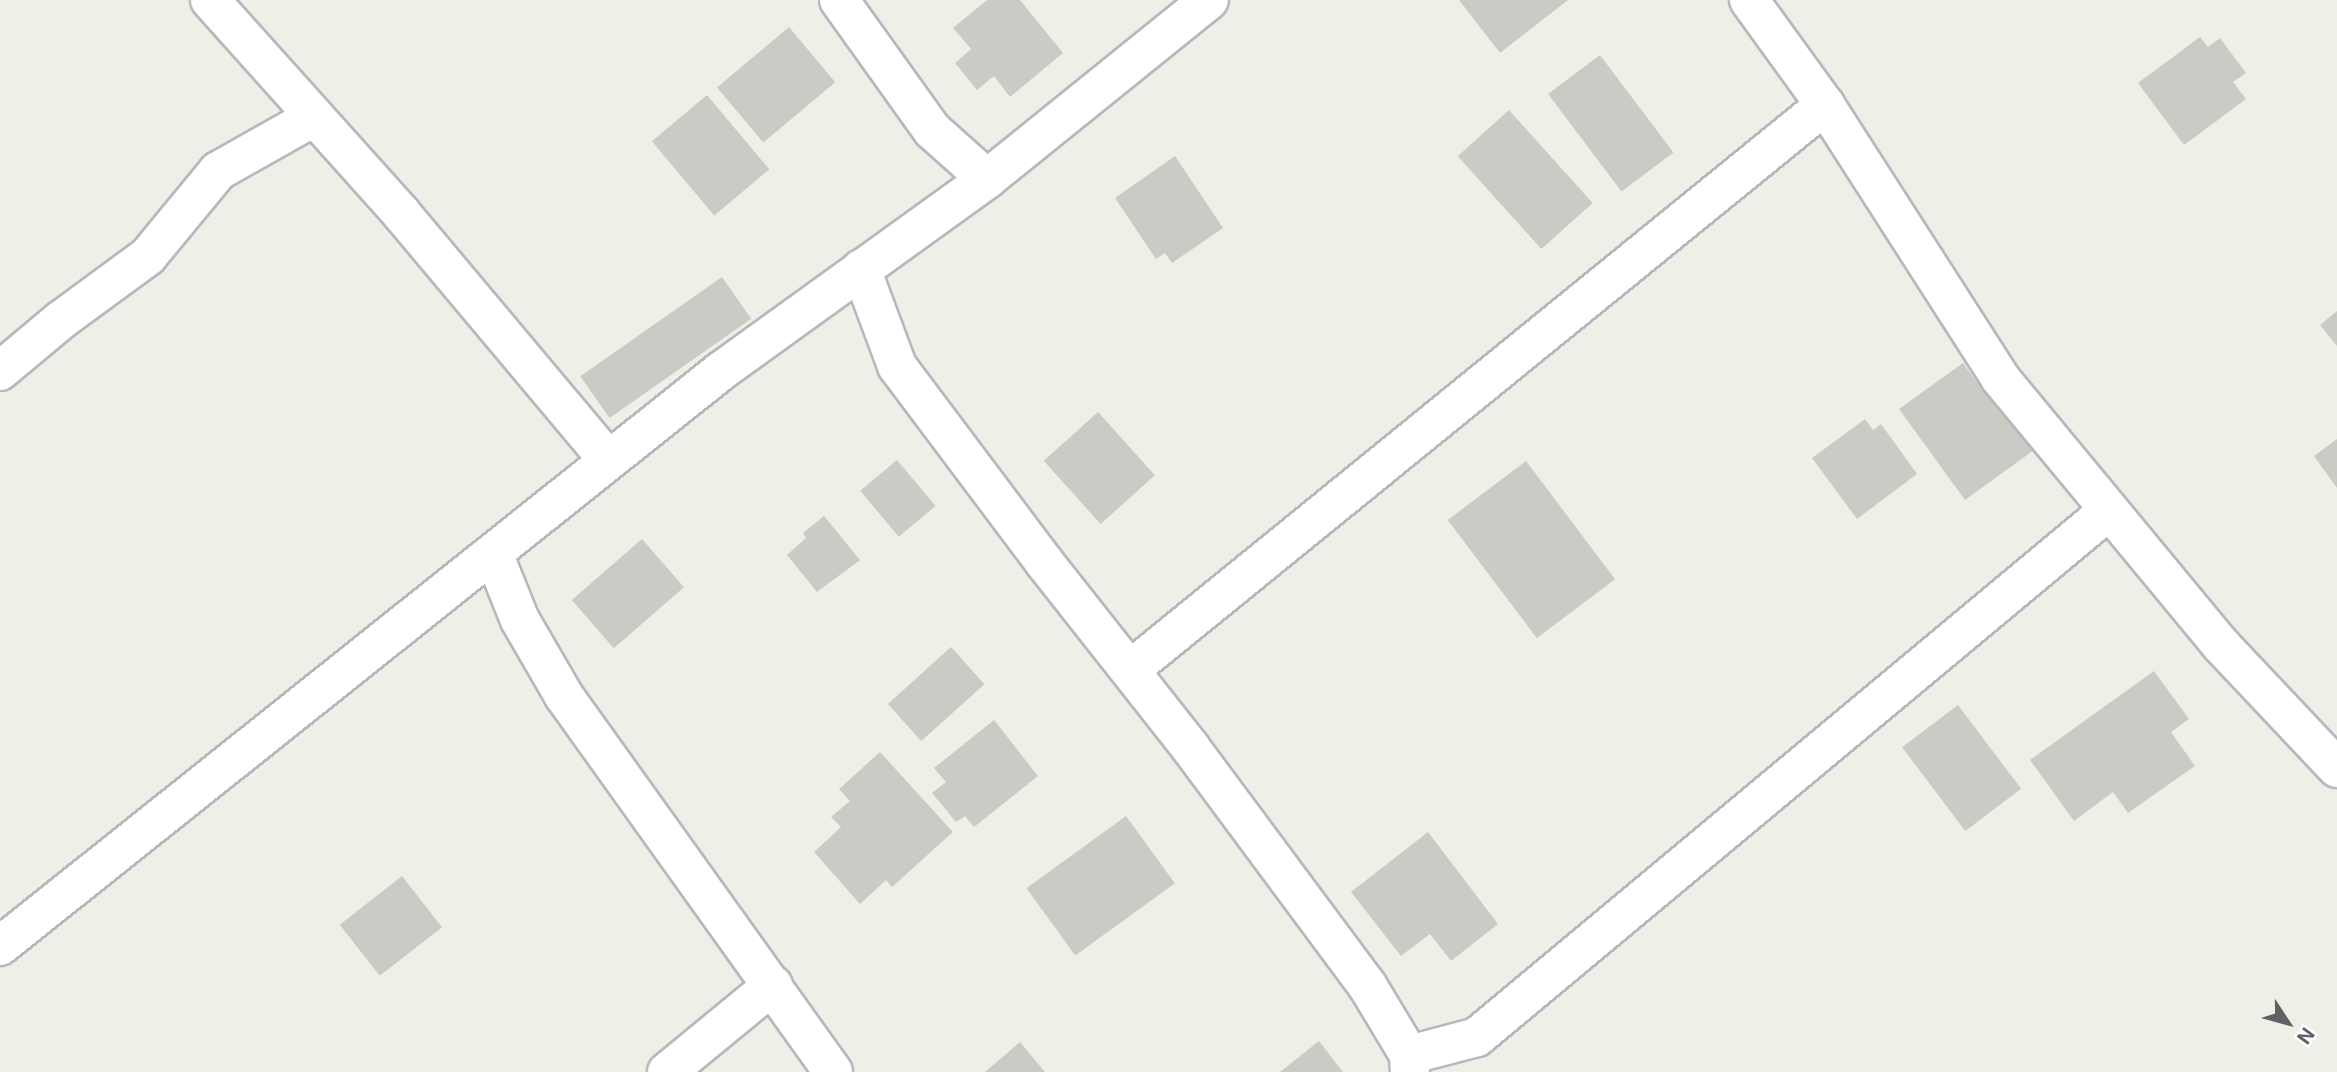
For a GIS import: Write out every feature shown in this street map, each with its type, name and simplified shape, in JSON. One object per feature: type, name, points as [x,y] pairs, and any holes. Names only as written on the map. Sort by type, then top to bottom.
[{"type":"street","points":[[210,0],[401,213],[608,460]]},
{"type":"street","points":[[839,0],[932,130],[987,179]]},
{"type":"street","points":[[0,946],[721,371],[987,179],[1209,0]]},
{"type":"street","points":[[1749,0],[1825,105],[2000,378],[2221,645],[2337,768]]},
{"type":"street","points":[[1130,670],[1825,105]]},
{"type":"street","points":[[0,371],[61,320],[148,256],[218,171],[314,117]]},
{"type":"street","points":[[861,269],[897,366],[1367,985],[1410,1063],[1478,1037],[2108,511]]},
{"type":"street","points":[[493,553],[520,620],[564,696],[833,1072]]},
{"type":"street","points":[[667,1072],[773,985]]},
{"type":"building","points":[[987,0],[1020,0],[1063,53],[1010,97],[994,76],[977,90],[955,63],[971,49],[953,28]]},
{"type":"building","points":[[1459,0],[1568,0],[1500,53]]},
{"type":"building","points":[[789,27],[835,82],[763,143],[717,87]]},
{"type":"building","points":[[2200,37],[2208,47],[2220,38],[2246,73],[2233,82],[2246,99],[2184,145],[2138,83]]},
{"type":"building","points":[[1600,55],[1673,152],[1622,192],[1548,94]]},
{"type":"building","points":[[707,95],[769,169],[714,216],[652,141]]},
{"type":"building","points":[[1509,110],[1593,203],[1541,249],[1458,156]]},
{"type":"building","points":[[1175,156],[1223,228],[1172,263],[1165,253],[1156,259],[1115,198]]},
{"type":"building","points":[[722,277],[751,319],[610,418],[580,376]]},
{"type":"building","points":[[2337,311],[2337,346],[2320,325]]},
{"type":"building","points":[[1963,363],[1984,392],[1992,385],[2038,447],[1965,500],[1899,409]]},
{"type":"building","points":[[1098,412],[1155,475],[1101,524],[1044,461]]},
{"type":"building","points":[[1865,419],[1873,430],[1881,424],[1917,474],[1857,519],[1812,458]]},
{"type":"building","points":[[2337,439],[2337,488],[2314,456]]},
{"type":"building","points":[[897,460],[936,506],[899,537],[860,491]]},
{"type":"building","points":[[1526,461],[1615,579],[1537,638],[1448,520]]},
{"type":"building","points":[[824,516],[860,560],[817,592],[787,555],[806,538],[803,533]]},
{"type":"building","points":[[642,539],[684,587],[614,648],[572,600]]},
{"type":"building","points":[[951,647],[984,684],[921,741],[888,704]]},
{"type":"building","points":[[2154,671],[2189,719],[2171,732],[2195,766],[2128,813],[2113,792],[2074,821],[2030,760]]},
{"type":"building","points":[[1958,705],[2021,789],[1965,831],[1902,747]]},
{"type":"building","points":[[994,720],[1038,776],[974,827],[965,816],[956,822],[932,793],[946,782],[934,768]]},
{"type":"building","points":[[880,752],[953,832],[892,887],[886,880],[860,904],[814,852],[841,827],[831,817],[850,801],[839,789]]},
{"type":"building","points":[[1126,816],[1175,883],[1075,955],[1026,888]]},
{"type":"building","points":[[1428,832],[1498,924],[1451,961],[1430,934],[1401,956],[1351,892]]},
{"type":"building","points":[[402,876],[442,927],[380,976],[340,925]]},
{"type":"building","points":[[1319,1041],[1343,1072],[1280,1072]]},
{"type":"building","points":[[1020,1042],[1045,1072],[985,1072]]}]
